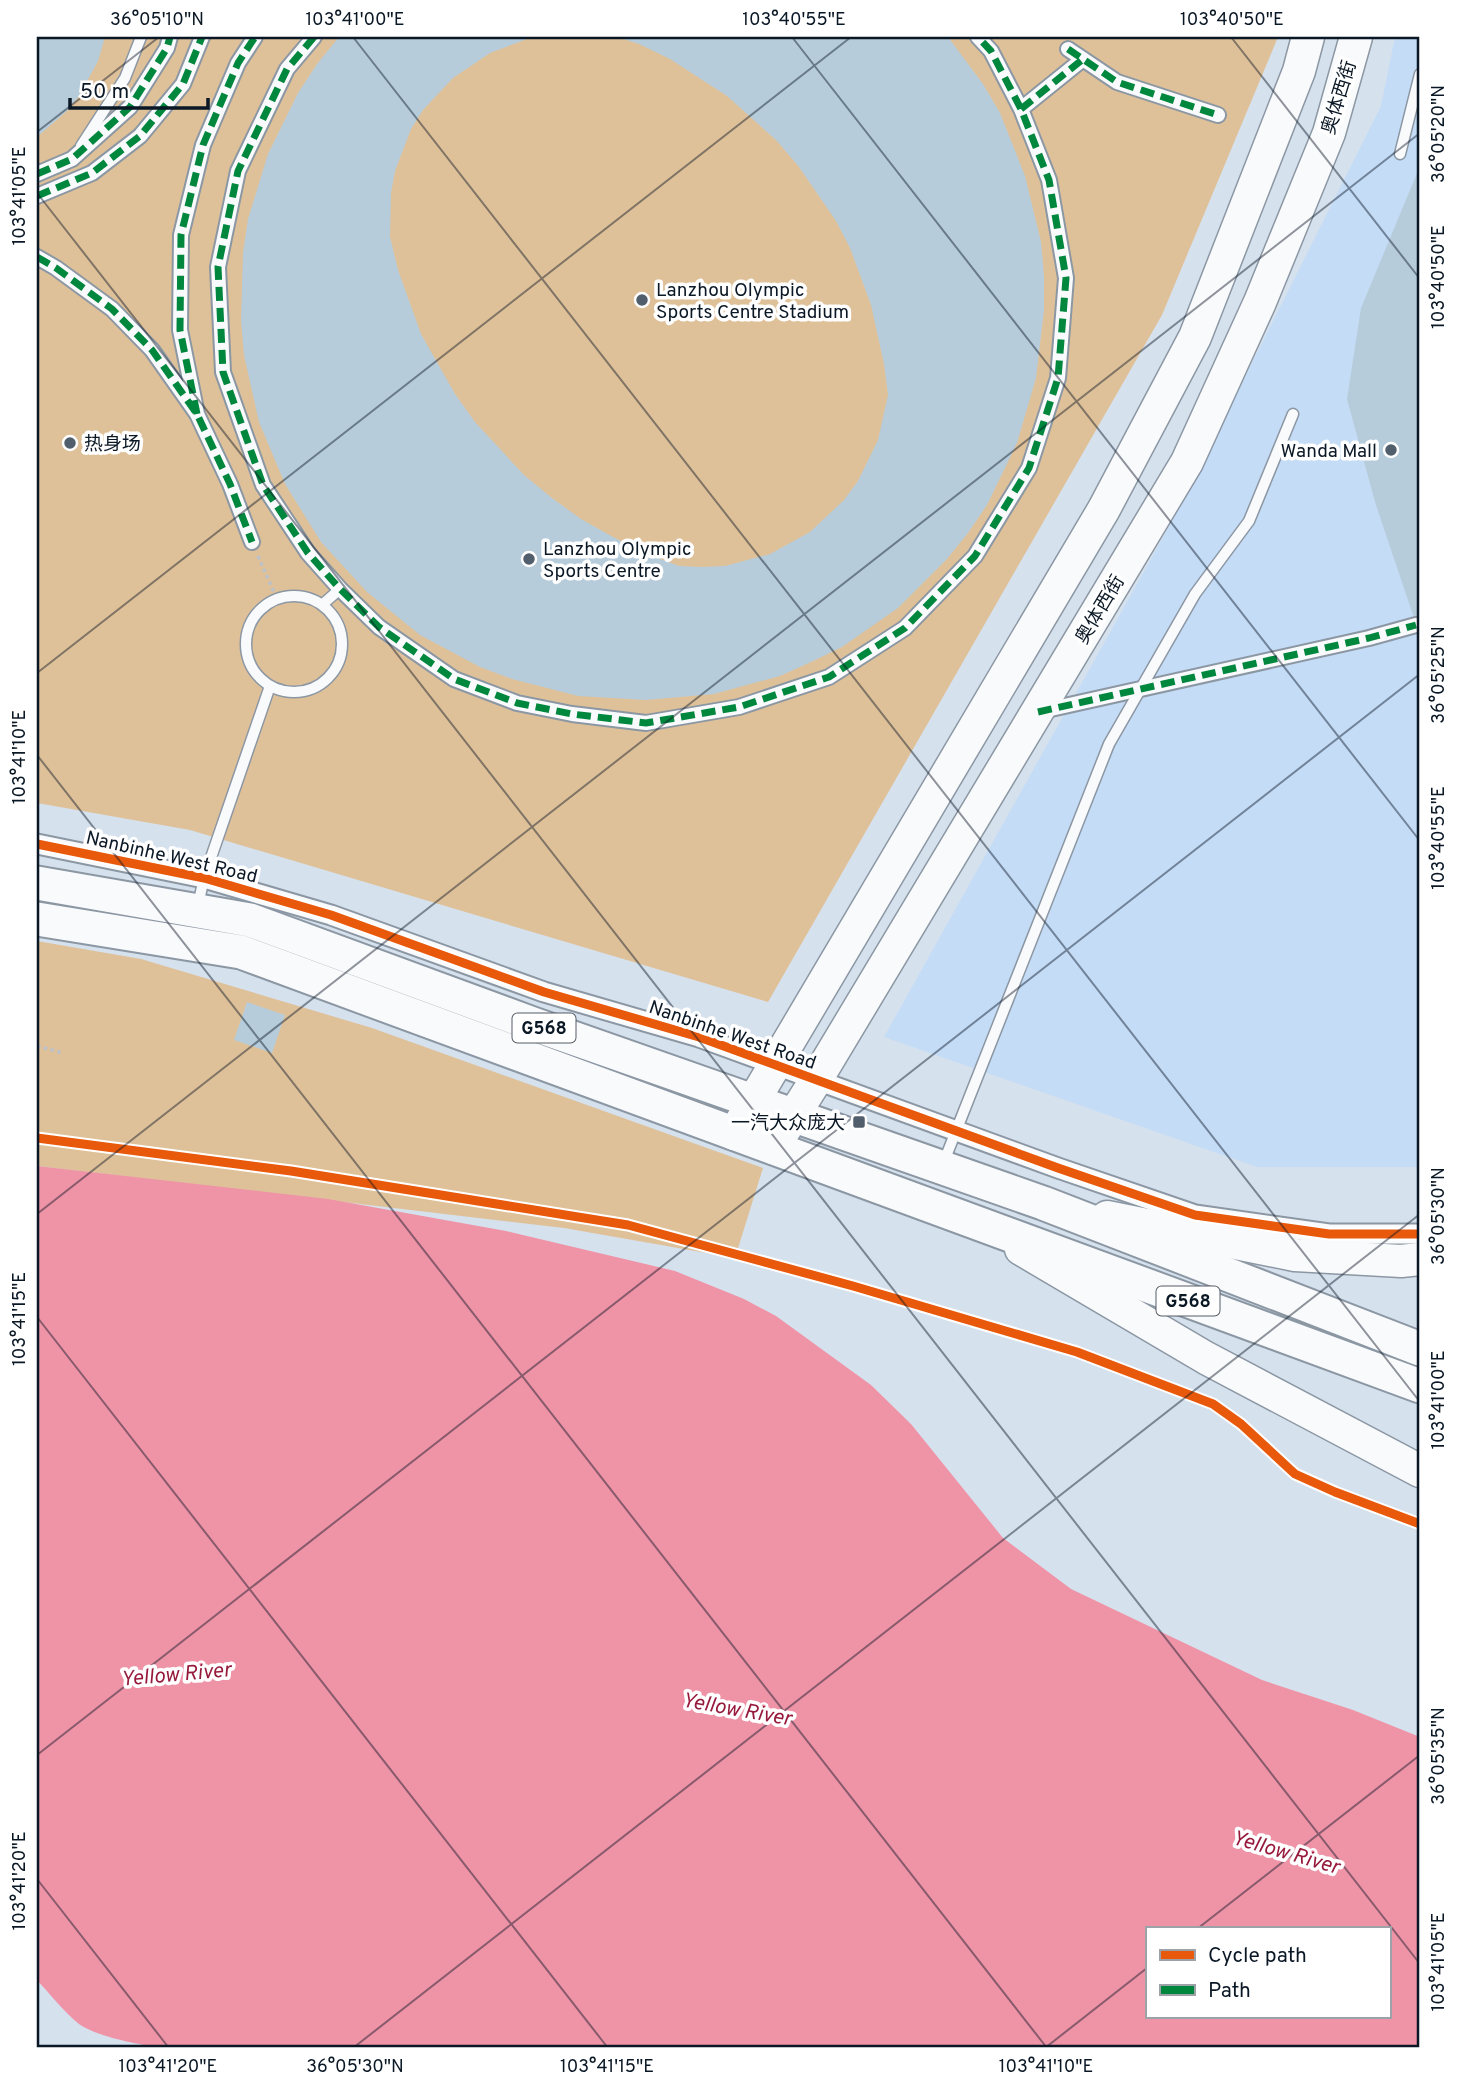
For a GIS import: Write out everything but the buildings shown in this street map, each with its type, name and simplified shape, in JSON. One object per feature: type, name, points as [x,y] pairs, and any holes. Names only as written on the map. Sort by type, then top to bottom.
[{"type":"highway","name":"G568","points":[[37,883],[194,927],[242,952],[1413,1385]]},
{"type":"highway","name":"G568","points":[[37,919],[194,927],[250,920],[533,1024],[1043,1203],[1420,1349]]},
{"type":"main road","points":[[734,1134],[1104,509],[1195,337],[1299,71],[1308,37]]},
{"type":"main road","name":"奥体西街","points":[[773,1149],[1187,462],[1260,302],[1323,146],[1356,37]]},
{"type":"main road","points":[[1043,1203],[1295,1255],[1401,1261],[1420,1259]]},
{"type":"main road","points":[[978,1224],[1206,1358],[1420,1471]]},
{"type":"street","points":[[37,174],[72,159],[130,107],[167,48],[170,37]]},
{"type":"street","points":[[37,195],[92,173],[140,136],[183,84],[202,37]]},
{"type":"street","points":[[197,414],[180,330],[181,235],[203,145],[238,63],[256,37]]},
{"type":"street","points":[[314,37],[287,69],[238,171],[218,267],[223,372],[263,485],[308,553],[340,589],[379,627],[454,679],[517,703],[572,714],[646,723],[739,707],[829,677],[905,628],[975,556],[1029,468],[1058,378],[1066,278],[1049,180],[1021,108],[991,51],[978,37]]},
{"type":"street","points":[[1068,49],[1117,82],[1218,115]]},
{"type":"street","points":[[1021,108],[1083,59]]},
{"type":"street","points":[[37,257],[112,309],[152,351],[197,414],[230,484],[252,542]]},
{"type":"street","points":[[1038,712],[1369,638],[1416,625]]},
{"type":"street","name":"Nanbinhe West Road","points":[[37,844],[204,878],[331,915],[544,992],[699,1037],[1195,1215],[1329,1234],[1420,1234]]},
{"type":"lane","points":[[72,159],[125,78],[141,37]]},
{"type":"lane","points":[[1401,154],[1420,75]]},
{"type":"lane","points":[[942,1168],[1110,744],[1195,594],[1249,521],[1293,414]]},
{"type":"lane","points":[[323,604],[340,589]]},
{"type":"lane","points":[[308,597],[323,604],[334,616],[341,631],[342,647],[338,663],[330,676],[317,686],[301,691],[285,691],[258,676],[250,663],[246,648],[247,632],[253,618],[264,606],[277,598],[308,597]]},
{"type":"lane","points":[[194,927],[204,878],[270,685]]},
{"type":"path","points":[[252,542],[277,598]]},
{"type":"path","points":[[37,1046],[63,1053]]},
{"type":"shaded area","name":"Lanzhou Olympic Sports Centre","points":[[37,37],[1278,37],[1162,315],[768,1002],[190,830],[37,803]]},
{"type":"shaded area","points":[[1395,37],[1420,37],[1420,1167],[1257,1167],[884,1037],[1175,516],[1381,106]]},
{"type":"shaded area","points":[[37,941],[141,959],[372,1028],[763,1168],[735,1258],[564,1228],[37,1166]]},
{"type":"water","name":"Yellow River","points":[[37,1166],[328,1199],[506,1231],[675,1271],[744,1299],[776,1316],[871,1385],[911,1424],[1003,1538],[1071,1589],[1262,1680],[1353,1710],[1420,1737],[1420,2048],[163,2048],[97,2033],[79,2024],[37,1980]]},
{"type":"marked path","points":[[37,174],[72,159],[130,107],[167,48],[170,37]]},
{"type":"marked path","points":[[37,196],[92,173],[140,136],[183,84],[202,37]]},
{"type":"marked path","points":[[197,414],[180,330],[181,235],[203,145],[238,63],[255,37]]},
{"type":"marked path","points":[[314,37],[287,69],[238,171],[218,267],[223,372],[263,485],[308,553],[340,589],[379,627],[454,679],[517,703],[572,714],[646,723],[739,707],[829,677],[905,628],[975,556],[1029,468],[1058,378],[1066,278],[1049,180],[1021,109],[991,51],[978,37]]},
{"type":"marked path","points":[[1068,49],[1117,82],[1218,115]]},
{"type":"marked path","points":[[1021,109],[1083,59]]},
{"type":"marked path","points":[[37,257],[112,309],[152,350],[197,414],[230,484],[252,542]]},
{"type":"marked path","points":[[1038,712],[1369,638],[1416,625]]},
{"type":"cycle path","points":[[37,844],[204,878],[331,915],[544,992],[699,1037],[1195,1215],[1329,1234],[1420,1234]]},
{"type":"cycle path","points":[[37,1138],[291,1171],[628,1225],[853,1286],[1077,1352],[1213,1404],[1241,1424],[1295,1474],[1420,1524]]},
{"type":"place","name":"Lanzhou Olympic Sports Centre Stadium","points":[[642,300]]},
{"type":"place","name":"热身场","points":[[70,443]]},
{"type":"place","name":"Wanda Mall","points":[[1391,450]]},
{"type":"place","name":"Lanzhou Olympic Sports Centre","points":[[529,559]]},
{"type":"place","name":"一汽大众庞大","points":[[859,1122]]}]
